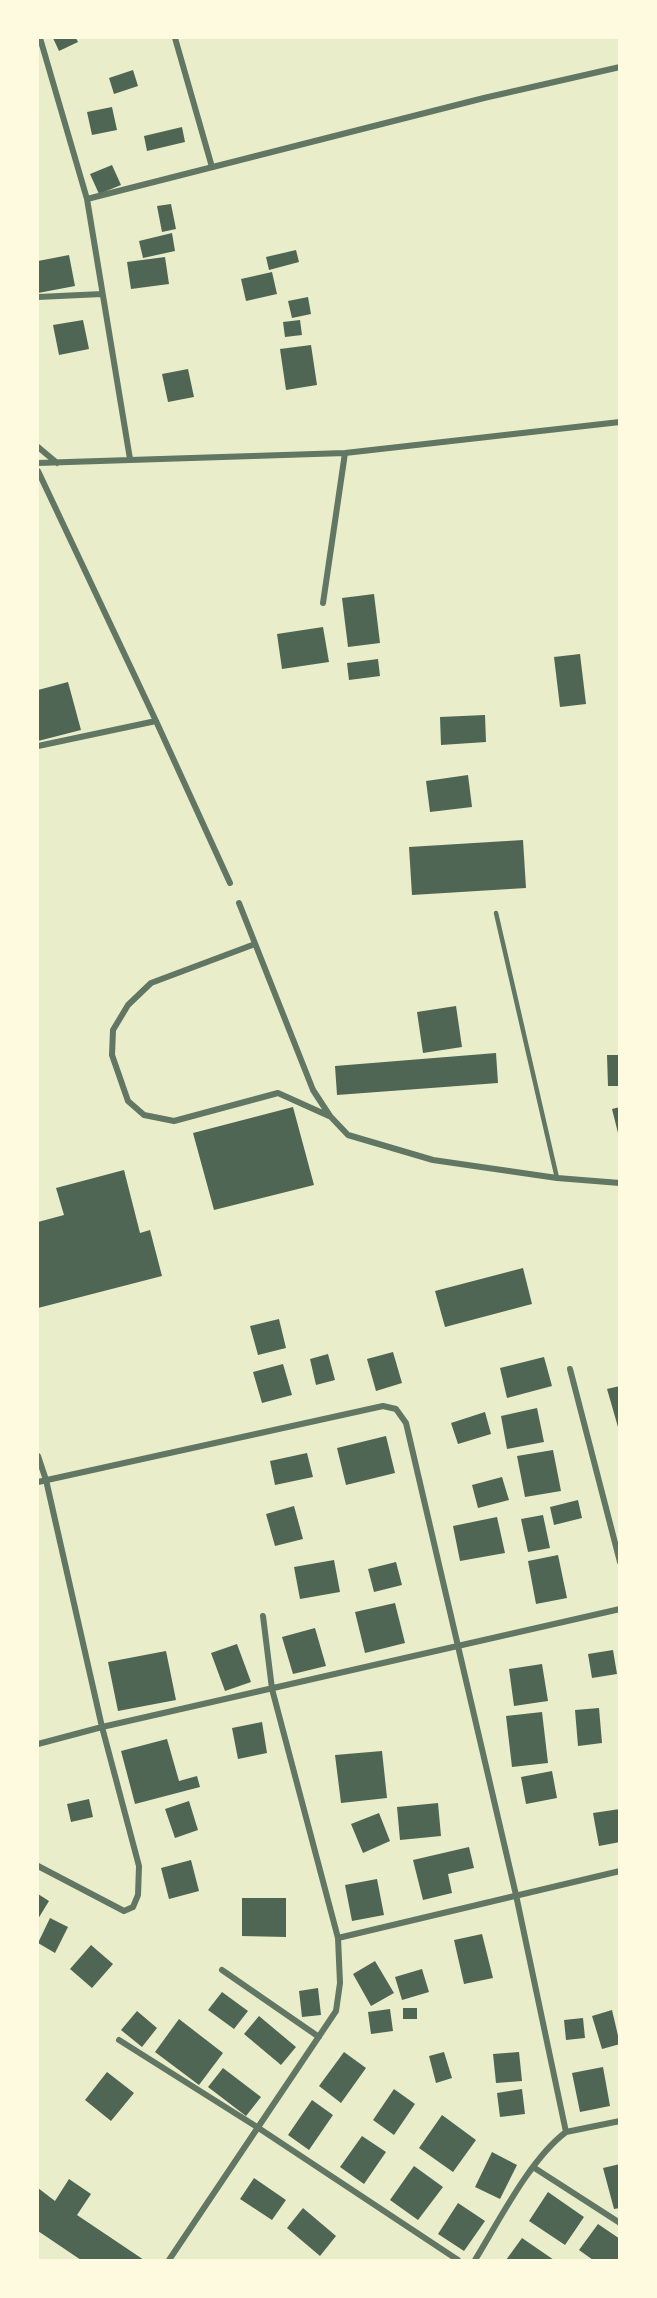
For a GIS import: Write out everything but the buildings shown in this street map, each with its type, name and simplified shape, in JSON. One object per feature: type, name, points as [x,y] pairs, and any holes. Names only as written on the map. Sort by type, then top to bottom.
[{"type":"street","points":[[40,38],[87,199],[130,459]]},
{"type":"street","points":[[175,38],[212,167]]},
{"type":"street","points":[[87,199],[483,98],[620,67]]},
{"type":"street","points":[[38,297],[102,294]]},
{"type":"street","points":[[38,464],[345,453],[620,422]]},
{"type":"street","points":[[38,447],[57,463]]},
{"type":"street","points":[[323,603],[345,453]]},
{"type":"street","points":[[38,471],[230,883]]},
{"type":"street","points":[[38,746],[156,722]]},
{"type":"street","points":[[239,903],[313,1090],[330,1116],[348,1135],[433,1160],[557,1178],[620,1183]]},
{"type":"street","points":[[255,944],[151,983],[128,1005],[113,1030],[112,1055],[128,1101],[144,1115],[174,1121],[278,1093],[330,1116]]},
{"type":"street","points":[[570,1369],[620,1562]]},
{"type":"street","points":[[38,1482],[383,1406],[396,1410],[406,1423],[516,1895],[566,2132]]},
{"type":"street","points":[[38,1456],[46,1480],[102,1727],[139,1866],[138,1895],[133,1907],[124,1911],[38,1866]]},
{"type":"street","points":[[38,1744],[102,1727],[620,1609]]},
{"type":"street","points":[[170,2260],[336,2011],[340,1983],[338,1938],[272,1689],[263,1616]]},
{"type":"street","points":[[338,1938],[620,1871]]},
{"type":"street","points":[[222,1970],[319,2037]]},
{"type":"street","points":[[119,2040],[257,2127],[458,2260]]},
{"type":"street","points":[[475,2260],[549,2144],[566,2132],[620,2121]]},
{"type":"street","points":[[533,2167],[620,2223]]},
{"type":"lane","points":[[496,913],[557,1178]]}]
